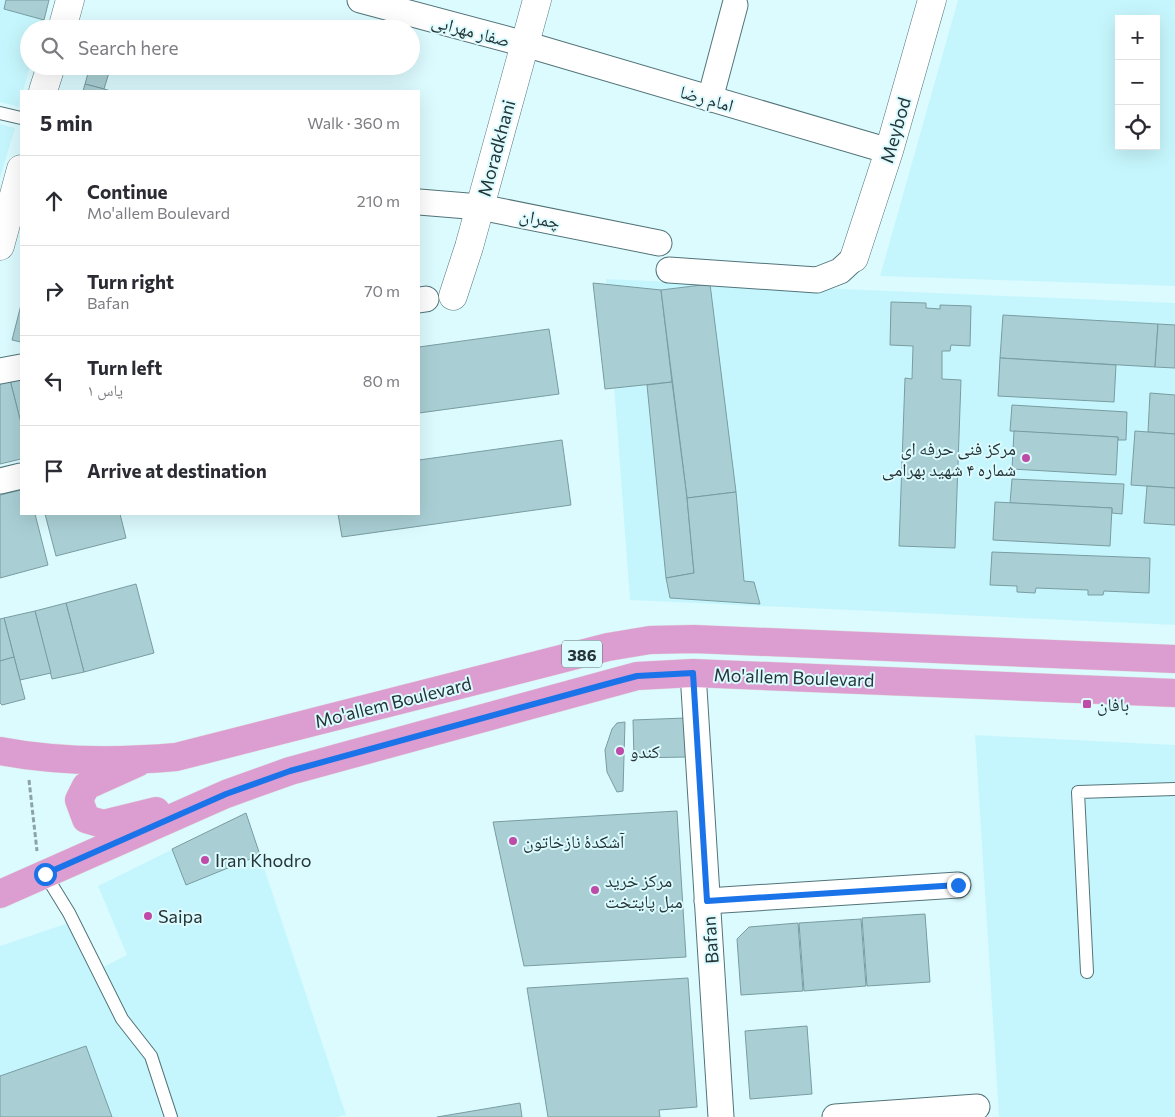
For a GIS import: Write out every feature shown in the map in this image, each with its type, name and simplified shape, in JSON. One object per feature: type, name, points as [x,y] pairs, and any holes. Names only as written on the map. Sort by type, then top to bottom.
[{"type":"main road","name":"Mo'allem Boulevard","points":[[0,751],[35,758],[143,760],[176,758],[634,642],[694,639],[1175,659]]},
{"type":"main road","name":"Mo'allem Boulevard","points":[[0,894],[226,794],[290,771],[637,676],[693,673],[1175,693]]},
{"type":"main road","points":[[143,760],[86,786],[80,800],[86,819],[103,824],[226,794]]},
{"type":"street","points":[[64,20],[70,0]]},
{"type":"street","name":"صفار مهرابی","points":[[360,0],[525,44]]},
{"type":"street","name":"Moradkhani","points":[[453,296],[537,0]]},
{"type":"street","name":"Meybod","points":[[854,258],[889,151],[932,0]]},
{"type":"street","points":[[710,99],[735,5]]},
{"type":"street","name":"امام رضا","points":[[525,44],[889,151]]},
{"type":"street","points":[[44,90],[48,75]]},
{"type":"street","points":[[0,246],[20,173]]},
{"type":"street","name":"چمران","points":[[420,202],[480,206],[659,243]]},
{"type":"street","points":[[669,270],[817,280],[840,271],[854,258]]},
{"type":"street","points":[[0,371],[20,367]]},
{"type":"street","points":[[0,482],[20,476]]},
{"type":"street","name":"Bafan","points":[[693,673],[721,1117]]},
{"type":"street","points":[[707,901],[958,885]]},
{"type":"street","points":[[835,1117],[977,1108]]},
{"type":"lane","points":[[0,113],[20,118]]},
{"type":"lane","points":[[1087,972],[1078,792],[1175,789]]},
{"type":"lane","points":[[45,874],[69,913],[122,1019],[151,1056],[171,1117]]},
{"type":"path","points":[[35,758],[29,781],[36,845],[45,874]]},
{"type":"shaded area","points":[[0,0],[6,0],[4,9],[44,20],[20,20],[20,75],[27,75],[23,90],[20,90],[19,107],[0,102]]},
{"type":"shaded area","points":[[958,0],[1175,0],[1175,286],[880,276]]},
{"type":"shaded area","points":[[0,124],[15,128],[0,178]]},
{"type":"shaded area","points":[[606,279],[1175,303],[1175,625],[630,600]]},
{"type":"shaded area","points":[[975,735],[1175,745],[1175,1117],[999,1117]]},
{"type":"shaded area","points":[[246,813],[346,1115],[337,1117],[0,1117],[0,946],[80,919],[103,967],[127,955],[98,886]]},
{"type":"building","points":[[6,0],[49,0],[44,20],[4,9]]},
{"type":"building","points":[[88,75],[108,75],[104,89],[85,84]]},
{"type":"building","points":[[85,84],[108,90],[83,90]]},
{"type":"building","points":[[593,283],[661,290],[672,382],[605,389]]},
{"type":"building","points":[[710,284],[736,492],[687,498],[661,290]]},
{"type":"building","points":[[891,302],[926,303],[926,308],[940,309],[940,305],[971,306],[970,346],[951,345],[950,351],[942,351],[942,379],[961,380],[955,548],[899,546],[905,378],[912,379],[913,346],[890,345]]},
{"type":"building","points":[[20,309],[20,342],[12,340]]},
{"type":"building","points":[[1003,315],[1158,324],[1155,367],[1000,358]]},
{"type":"building","points":[[1158,324],[1175,325],[1175,368],[1155,367]]},
{"type":"building","points":[[549,329],[559,394],[420,413],[420,347]]},
{"type":"building","points":[[1000,358],[1116,365],[1114,402],[998,396]]},
{"type":"building","points":[[20,377],[20,419],[10,380]]},
{"type":"building","points":[[10,380],[20,419],[20,459],[0,464],[0,385],[1,382]]},
{"type":"building","points":[[672,382],[687,498],[694,573],[666,578],[647,385]]},
{"type":"building","points":[[1150,393],[1175,395],[1175,434],[1148,432]]},
{"type":"building","points":[[1012,405],[1127,412],[1126,440],[1118,440],[1118,437],[1010,431]]},
{"type":"building","points":[[1014,431],[1118,437],[1116,475],[1012,469]]},
{"type":"building","points":[[1135,431],[1175,434],[1175,488],[1131,485]]},
{"type":"building","points":[[562,440],[571,505],[342,537],[338,515],[420,515],[420,460]]},
{"type":"building","points":[[1012,479],[1124,484],[1122,514],[1112,513],[1112,508],[1010,503]]},
{"type":"building","points":[[1147,486],[1175,488],[1175,525],[1144,523]]},
{"type":"building","points":[[20,490],[20,515],[35,515],[48,565],[0,578],[0,495]]},
{"type":"building","points":[[736,492],[744,581],[754,582],[760,604],[670,598],[666,578],[694,573],[687,498]]},
{"type":"building","points":[[995,502],[1112,508],[1110,546],[993,540]]},
{"type":"building","points":[[45,515],[120,515],[126,538],[56,556]]},
{"type":"building","points":[[992,552],[1150,558],[1149,593],[1104,591],[1103,595],[1088,595],[1088,590],[1036,588],[1035,593],[1017,592],[1017,586],[990,585]]},
{"type":"building","points":[[136,584],[154,653],[84,672],[66,603]]},
{"type":"building","points":[[66,603],[84,672],[52,679],[35,611]]},
{"type":"building","points":[[35,611],[51,673],[20,680],[4,618]]},
{"type":"building","points":[[4,618],[14,657],[0,661],[0,619]]},
{"type":"building","points":[[14,657],[25,699],[2,705],[0,703],[0,661]]},
{"type":"building","points":[[685,718],[686,757],[634,758],[633,720]]},
{"type":"building","points":[[625,722],[623,791],[617,792],[607,772],[605,750],[612,729],[617,723]]},
{"type":"building","name":"مرکز خرید مبل پایتخت","points":[[677,811],[686,957],[524,966],[493,822]]},
{"type":"building","points":[[246,813],[260,855],[186,885],[172,849]]},
{"type":"building","points":[[925,914],[930,982],[867,986],[862,918]]},
{"type":"building","points":[[861,919],[866,986],[804,991],[799,923]]},
{"type":"building","points":[[798,923],[803,991],[741,995],[737,939],[749,927]]},
{"type":"building","points":[[688,978],[697,1107],[659,1110],[660,1117],[548,1117],[527,988]]},
{"type":"building","points":[[807,1026],[812,1094],[750,1099],[745,1031]]},
{"type":"building","points":[[86,1046],[112,1117],[0,1117],[0,1076]]},
{"type":"building","points":[[520,1103],[522,1117],[437,1117]]},
{"type":"place","name":"مرکز فنی حرفه ای شماره ۴ شهید بهرامی","points":[[1026,458]]},
{"type":"place","name":"بافان","points":[[1087,704]]},
{"type":"place","name":"کندو","points":[[620,751]]},
{"type":"place","name":"آشکدهٔ نازخاتون","points":[[513,841]]},
{"type":"place","name":"Iran Khodro","points":[[205,860]]},
{"type":"place","name":"مرکز خرید مبل پایتخت","points":[[595,890]]},
{"type":"place","name":"Saipa","points":[[148,916]]},
{"type":"route","points":[[45,874],[226,794],[290,771],[637,676],[693,673],[707,901],[958,885]]}]
